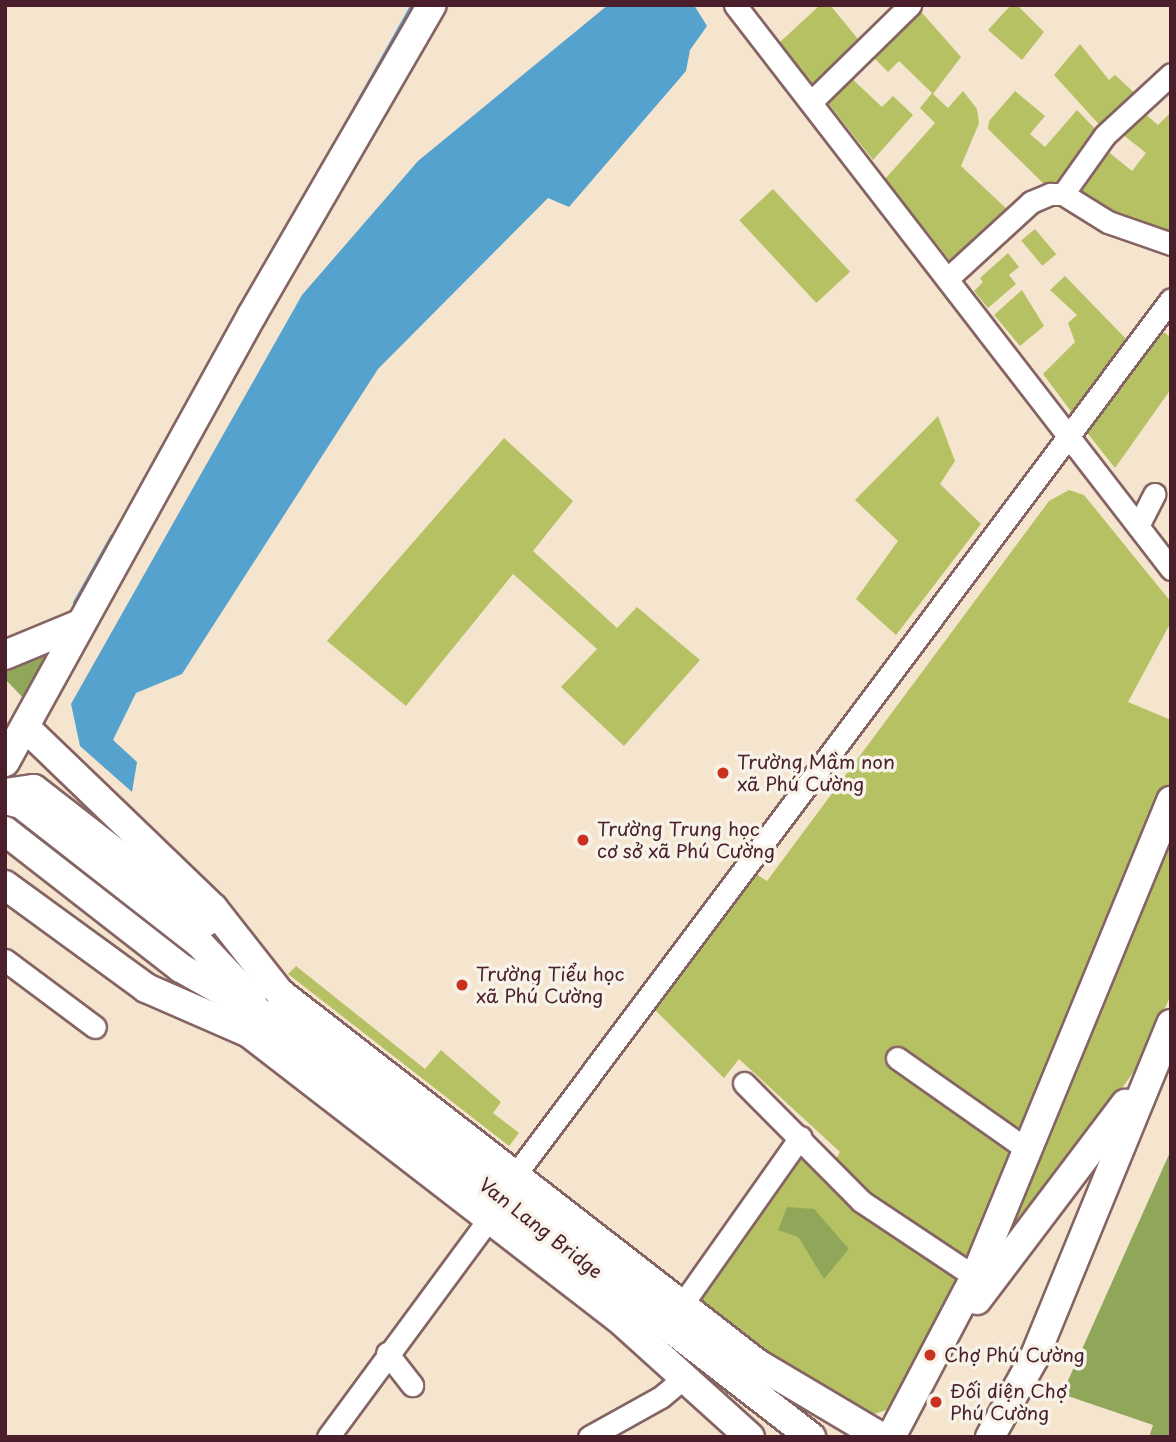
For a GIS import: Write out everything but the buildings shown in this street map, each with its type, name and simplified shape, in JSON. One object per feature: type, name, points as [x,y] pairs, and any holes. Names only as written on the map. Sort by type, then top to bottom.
[{"type":"main road","points":[[5,762],[26,728],[80,624],[432,5]]},
{"type":"main road","points":[[5,655],[80,624]]},
{"type":"main road","points":[[26,728],[213,908],[281,993],[758,1364],[881,1437]]},
{"type":"main road","points":[[5,793],[34,789],[213,928],[271,1019]]},
{"type":"main road","points":[[5,800],[21,804],[199,943],[271,1019]]},
{"type":"main road","points":[[891,1437],[941,1348],[975,1277],[1171,801]]},
{"type":"main road","points":[[5,831],[181,968],[271,1019]]},
{"type":"main road","points":[[5,854],[171,983],[271,1019]]},
{"type":"main road","points":[[5,885],[146,988],[249,1033],[491,1216],[685,1377],[750,1437]]},
{"type":"main road","name":"Van Lang Bridge","points":[[271,1019],[811,1437]]},
{"type":"main road","points":[[990,1437],[1034,1357],[1146,1076],[1171,1024]]},
{"type":"main road","points":[[941,1348],[1146,1076]]},
{"type":"street","points":[[735,5],[1171,569]]},
{"type":"street","points":[[811,103],[910,5]]},
{"type":"street","points":[[947,279],[1031,202],[1063,194],[1105,135],[1171,74]]},
{"type":"street","points":[[1063,194],[1108,222],[1171,244]]},
{"type":"street","points":[[515,1175],[1171,299]]},
{"type":"street","points":[[1138,526],[1154,494]]},
{"type":"street","points":[[5,960],[95,1027]]},
{"type":"street","points":[[897,1058],[1028,1150]]},
{"type":"street","points":[[744,1083],[860,1201],[975,1277]]},
{"type":"street","points":[[681,1306],[800,1137]]},
{"type":"street","points":[[328,1437],[387,1353],[491,1216]]},
{"type":"street","points":[[387,1353],[412,1385]]},
{"type":"street","points":[[592,1436],[685,1377]]},
{"type":"green space","points":[[820,5],[830,5],[862,44],[815,91],[778,44]]},
{"type":"green space","points":[[1011,5],[1017,5],[1044,32],[1022,60],[988,30]]},
{"type":"green space","points":[[916,6],[961,57],[933,94],[948,108],[963,91],[977,109],[979,123],[961,166],[1011,213],[955,267],[885,179],[935,123],[920,108],[932,93],[899,61],[888,72],[868,52]]},
{"type":"green space","points":[[1080,44],[1109,80],[1115,75],[1139,97],[1105,131],[1054,75]]},
{"type":"green space","points":[[847,74],[882,107],[893,96],[913,115],[873,160],[823,97]]},
{"type":"green space","points":[[1015,91],[1045,116],[1030,134],[1045,147],[1077,110],[1101,135],[1062,190],[1049,189],[988,129],[989,121]]},
{"type":"green space","points":[[1137,107],[1158,125],[1171,112],[1171,241],[1068,193],[1101,146],[1132,171],[1146,153],[1116,129]]},
{"type":"green space","points":[[773,189],[850,272],[816,303],[739,220]]},
{"type":"green space","points":[[1035,229],[1056,254],[1042,266],[1021,241]]},
{"type":"green space","points":[[1008,253],[1019,267],[1009,275],[1016,284],[988,308],[974,291],[983,282],[980,278]]},
{"type":"green space","points":[[1065,276],[1131,344],[1076,418],[1043,374],[1075,342],[1068,323],[1077,315],[1050,290]]},
{"type":"green space","points":[[1022,290],[1044,326],[1020,346],[994,315]]},
{"type":"green space","points":[[1157,328],[1171,337],[1171,389],[1115,468],[1085,430]]},
{"type":"green space","points":[[938,416],[955,461],[940,484],[981,524],[896,635],[856,599],[898,541],[855,500]]},
{"type":"green space","points":[[504,438],[573,501],[533,551],[617,628],[637,607],[700,660],[624,746],[561,687],[597,649],[513,574],[406,706],[327,641]]},
{"type":"green space","points":[[1069,490],[1084,495],[1171,602],[1171,622],[1128,702],[1171,720],[1171,782],[1022,1136],[902,1050],[890,1069],[1014,1148],[957,1290],[887,1410],[867,1416],[753,1351],[693,1302],[798,1150],[823,1181],[840,1152],[739,1059],[724,1078],[654,1009],[756,874],[767,881],[1049,501]],"holes":[[[798,1237],[849,1249],[824,1278]]]},
{"type":"green space","points":[[35,651],[52,653],[29,704],[5,679],[5,666]]},
{"type":"green space","points":[[1171,829],[1171,995],[1138,1066],[983,1278]]},
{"type":"green space","points":[[296,966],[425,1069],[441,1050],[501,1102],[493,1113],[519,1133],[509,1146],[288,974]]},
{"type":"green space","points":[[1171,1150],[1171,1437],[1149,1437],[1153,1425],[1062,1394]]},
{"type":"green space","points":[[787,1207],[814,1209],[849,1249],[824,1279],[798,1237],[778,1230]]},
{"type":"water","points":[[608,5],[694,5],[707,26],[690,50],[686,71],[569,207],[548,198],[378,369],[182,674],[136,693],[113,740],[137,762],[132,792],[80,746],[71,704],[302,295],[418,161]]},
{"type":"waterway","points":[[341,135],[414,5]]},
{"type":"waterway","points":[[76,603],[113,537]]},
{"type":"place","name":"Trường Mầm non xã Phú Cường","points":[[723,773]]},
{"type":"place","name":"Trường Trung học cơ sở xã Phú Cường","points":[[583,840]]},
{"type":"place","name":"Trường Tiểu học xã Phú Cường","points":[[462,985]]},
{"type":"place","name":"Chợ Phú Cường","points":[[930,1355]]},
{"type":"place","name":"Đối diện Chợ Phú Cường","points":[[936,1402]]}]
